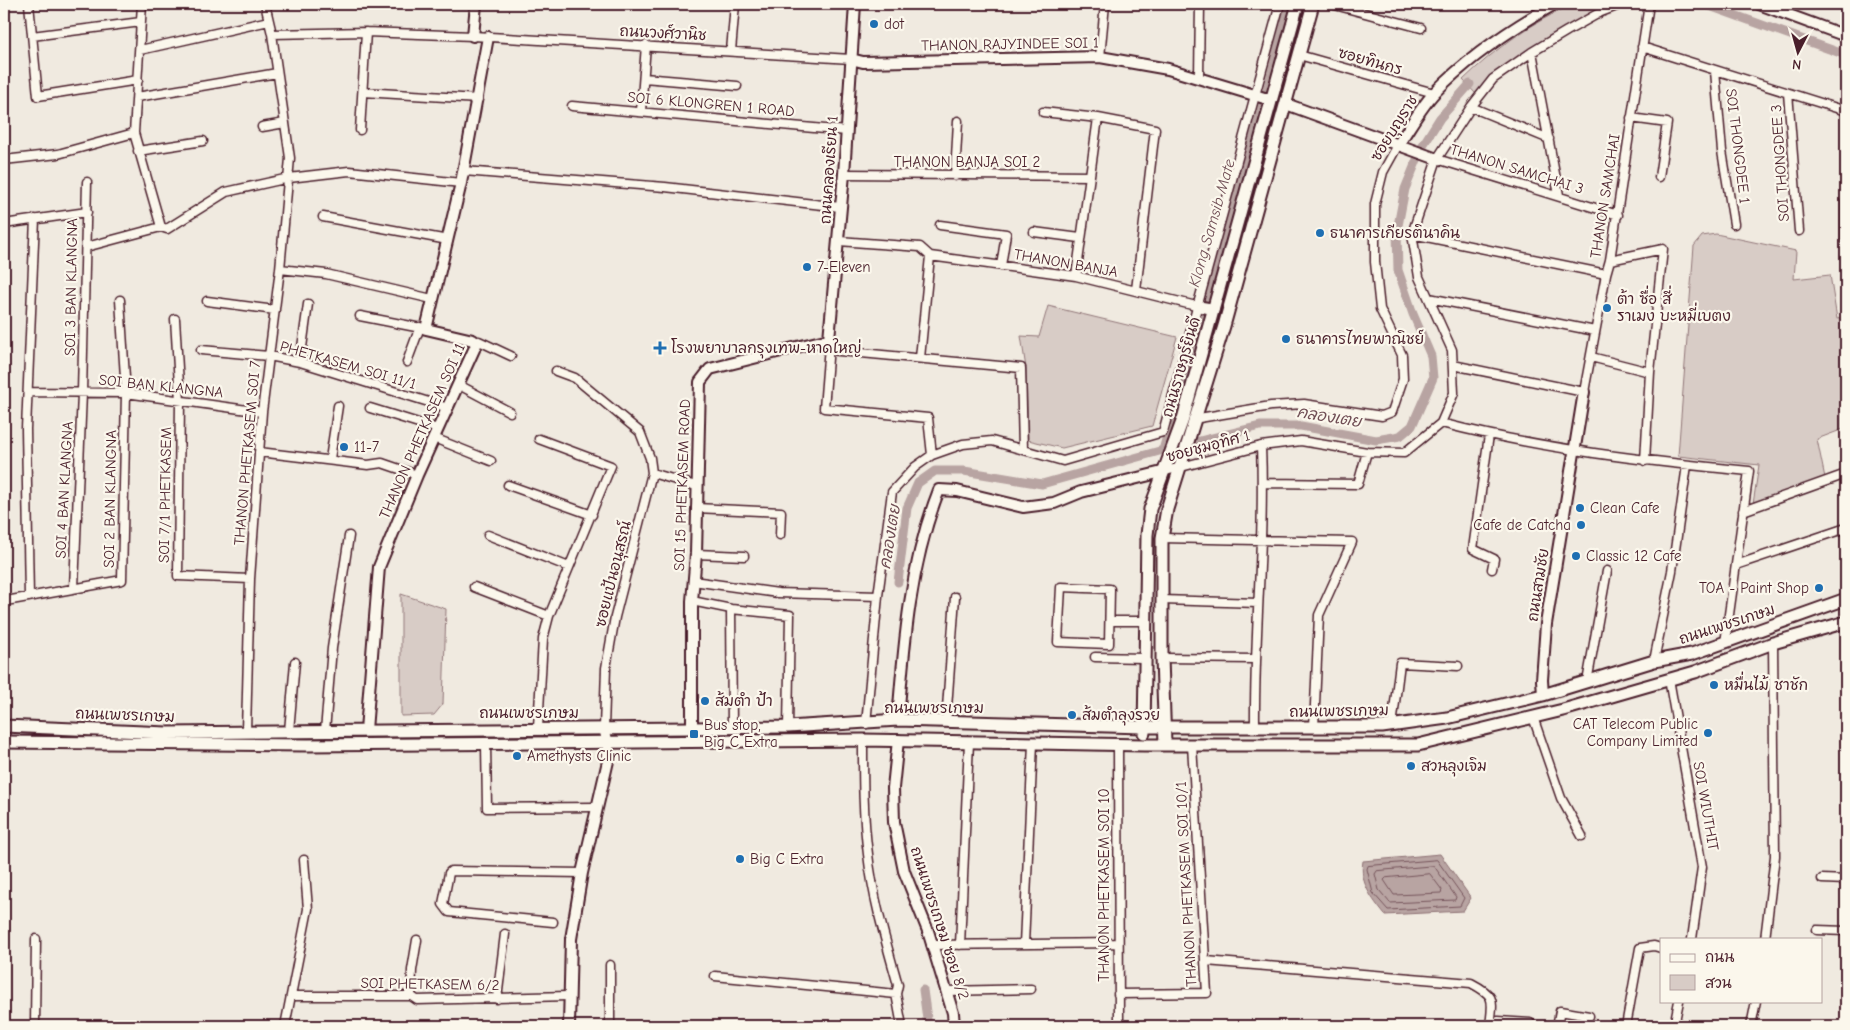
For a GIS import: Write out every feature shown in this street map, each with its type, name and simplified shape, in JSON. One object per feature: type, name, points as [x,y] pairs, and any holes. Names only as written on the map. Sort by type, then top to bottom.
[{"type":"main road","name":"ถนนราษฎร์ยินดี","points":[[1144,745],[1147,534],[1150,509],[1183,419],[1298,4]]},
{"type":"main road","name":"ถนนราษฎร์ยินดี","points":[[1165,744],[1162,658],[1162,538],[1167,509],[1224,326],[1314,4]]},
{"type":"main road","name":"ถนนเพชรเกษม","points":[[4,726],[167,732],[289,732],[538,728],[788,727],[866,724],[898,720],[1143,727],[1392,726],[1447,718],[1543,695],[1654,661],[1692,654],[1846,598]]},
{"type":"main road","name":"ถนนเพชรเกษม","points":[[4,742],[166,745],[608,744],[898,740],[1144,745],[1418,745],[1533,717],[1696,672],[1773,643],[1846,622]]},
{"type":"main road","points":[[1543,695],[1548,712]]},
{"type":"main road","points":[[166,745],[167,732]]},
{"type":"street","points":[[29,4],[38,96],[138,80]]},
{"type":"street","points":[[142,4],[134,133],[161,227]]},
{"type":"street","name":"THANON PHETKASEM SOI 7","points":[[246,731],[250,579],[262,412],[280,269],[290,158],[272,34],[265,4]]},
{"type":"street","points":[[473,36],[476,4]]},
{"type":"street","points":[[731,50],[735,4]]},
{"type":"street","name":"ถนนคลองเรียน 1","points":[[829,339],[844,174],[856,4]]},
{"type":"street","points":[[1100,57],[1105,4]]},
{"type":"street","points":[[1199,77],[1200,4]]},
{"type":"street","points":[[866,724],[878,596],[892,492],[915,466],[932,455],[963,444],[992,441],[1063,461],[1163,432],[1280,4]]},
{"type":"street","points":[[1331,4],[1421,28]]},
{"type":"street","name":"ซอยบุญราช","points":[[1183,419],[1196,419],[1271,406],[1296,404],[1382,416],[1392,412],[1403,379],[1402,355],[1380,309],[1375,262],[1375,204],[1384,172],[1398,145],[1434,93],[1498,39],[1555,4]]},
{"type":"street","points":[[1622,4],[1584,21],[1532,52],[1493,79],[1470,107],[1437,159],[1412,234],[1419,277],[1452,350],[1454,393],[1441,423],[1489,435],[1574,451],[1645,461],[1749,471],[1725,643]]},
{"type":"street","name":"THANON SAMCHAI","points":[[1584,392],[1618,214],[1648,4]]},
{"type":"street","points":[[1759,4],[1769,6],[1846,36]]},
{"type":"street","points":[[140,50],[269,21]]},
{"type":"street","points":[[32,36],[141,22]]},
{"type":"street","points":[[360,130],[366,32]]},
{"type":"street","name":"ถนนวงศ์วานิช","points":[[272,34],[366,32],[473,36],[731,50],[852,59]]},
{"type":"street","points":[[407,362],[423,328],[448,240],[464,171],[488,37]]},
{"type":"street","points":[[641,111],[646,45]]},
{"type":"street","points":[[1642,47],[1846,111]]},
{"type":"street","points":[[1532,52],[1559,195]]},
{"type":"street","name":"ซอยทินกร","points":[[1299,55],[1434,93]]},
{"type":"street","name":"THANON RAJYINDEE SOI 1","points":[[852,59],[864,62],[1100,57],[1168,69],[1272,100]]},
{"type":"street","name":"SOI THONGDEE 1","points":[[1715,71],[1722,152],[1734,224]]},
{"type":"street","points":[[137,97],[277,73]]},
{"type":"street","points":[[644,78],[737,86]]},
{"type":"street","points":[[362,92],[478,99]]},
{"type":"street","name":"SOI THONGDEE 3","points":[[1788,93],[1798,231]]},
{"type":"street","points":[[1286,104],[1437,159]]},
{"type":"street","name":"SOI 6 KLONGREN 1 ROAD","points":[[572,106],[847,130]]},
{"type":"street","points":[[1470,107],[1549,139]]},
{"type":"street","points":[[1043,112],[1098,118],[1155,129],[1136,290]]},
{"type":"street","points":[[1076,276],[1098,118]]},
{"type":"street","points":[[1631,118],[1667,123],[1659,177]]},
{"type":"street","points":[[955,176],[958,122]]},
{"type":"street","points":[[262,127],[285,123]]},
{"type":"street","points":[[4,160],[58,154],[134,133]]},
{"type":"street","points":[[138,151],[203,141]]},
{"type":"street","name":"THANON SAMCHAI 3","points":[[1437,159],[1618,214]]},
{"type":"street","points":[[464,171],[665,187],[840,207]]},
{"type":"street","points":[[86,247],[161,227],[167,229],[226,192],[289,178],[322,173],[358,172],[461,183]]},
{"type":"street","name":"THANON BANJA SOI 2","points":[[844,174],[1090,176]]},
{"type":"street","name":"SOI 3 BAN KLANGNA","points":[[82,393],[87,182]]},
{"type":"street","points":[[1846,202],[1846,241]]},
{"type":"street","points":[[4,224],[87,212]]},
{"type":"street","points":[[323,217],[448,240]]},
{"type":"street","points":[[29,597],[26,429],[35,219]]},
{"type":"street","points":[[940,225],[1006,234],[1001,266]]},
{"type":"street","points":[[1034,232],[1080,238]]},
{"type":"street","points":[[1412,234],[1606,274]]},
{"type":"street","name":"THANON BANJA","points":[[838,241],[920,247],[930,256],[1076,276],[1196,306]]},
{"type":"street","points":[[1610,260],[1663,249],[1650,372],[1645,461]]},
{"type":"street","points":[[920,358],[930,256]]},
{"type":"street","points":[[280,269],[326,274],[432,299]]},
{"type":"street","points":[[1429,298],[1595,331]]},
{"type":"street","name":"SOI 2 BAN KLANGNA","points":[[6,601],[122,580],[126,394],[120,300]]},
{"type":"street","points":[[207,302],[275,310]]},
{"type":"street","points":[[300,362],[308,304]]},
{"type":"street","points":[[1196,306],[1214,310]]},
{"type":"street","points":[[360,316],[423,328]]},
{"type":"street","points":[[175,319],[180,401]]},
{"type":"street","name":"THANON PHETKASEM SOI 11","points":[[366,730],[379,567],[417,475],[478,341],[423,328]]},
{"type":"street","points":[[829,339],[824,408],[928,418],[932,455]]},
{"type":"street","name":"SOI 15 PHETKASEM ROAD","points":[[692,728],[692,602],[696,554],[696,486],[700,382],[710,369],[829,339]]},
{"type":"street","points":[[478,341],[511,356]]},
{"type":"street","name":"PHETKASEM SOI 11/1","points":[[201,350],[269,356],[300,362],[448,408]]},
{"type":"street","points":[[829,350],[1021,368],[1023,450]]},
{"type":"street","points":[[1591,357],[1650,372]]},
{"type":"street","points":[[1453,365],[1584,392]]},
{"type":"street","points":[[556,371],[575,378],[640,432],[650,458],[652,473],[696,486]]},
{"type":"street","points":[[459,385],[510,412]]},
{"type":"street","name":"SOI BAN KLANGNA","points":[[28,392],[126,394],[262,412]]},
{"type":"street","name":"ถนนสามชัย","points":[[1543,695],[1542,680],[1546,624],[1584,392]]},
{"type":"street","name":"SOI 4 BAN KLANGNA","points":[[74,588],[82,393]]},
{"type":"street","name":"SOI 7/1 PHETKASEM","points":[[180,401],[178,576],[250,579]]},
{"type":"street","points":[[330,459],[338,406]]},
{"type":"street","points":[[370,408],[436,434],[491,460]]},
{"type":"street","name":"ซอยชุมอุทิศ 1","points":[[1162,472],[1261,446],[1301,441],[1367,452],[1404,453],[1441,423]]},
{"type":"street","points":[[1489,435],[1473,549],[1494,559],[1492,569]]},
{"type":"street","points":[[538,728],[543,639],[549,616],[611,466],[539,440]]},
{"type":"street","points":[[1255,726],[1255,659],[1262,541],[1261,446]]},
{"type":"street","points":[[259,452],[368,465],[382,463],[417,475]]},
{"type":"street","points":[[1262,483],[1358,484],[1367,452]]},
{"type":"street","points":[[1654,661],[1672,571],[1687,465]]},
{"type":"street","points":[[898,720],[904,646],[916,565],[925,527],[939,490],[957,491],[1023,508],[1054,503],[1081,492],[1162,472]]},
{"type":"street","name":"ซอยแป้นอนุสรณ์","points":[[604,728],[606,668],[614,617],[652,473]]},
{"type":"street","points":[[1742,511],[1846,474]]},
{"type":"street","points":[[508,485],[592,515]]},
{"type":"street","points":[[696,508],[781,512],[780,535]]},
{"type":"street","points":[[1736,565],[1846,528]]},
{"type":"street","points":[[488,534],[570,567]]},
{"type":"street","points":[[325,731],[332,648],[349,536]]},
{"type":"street","points":[[1162,538],[1352,542],[1319,615],[1314,727]]},
{"type":"street","points":[[696,554],[744,556]]},
{"type":"street","points":[[1587,682],[1607,571]]},
{"type":"street","points":[[693,582],[778,593],[878,596]]},
{"type":"street","points":[[474,587],[549,616]]},
{"type":"street","points":[[1062,587],[1110,589],[1110,621],[1109,644],[1058,642],[1062,587]]},
{"type":"street","points":[[946,722],[955,597]]},
{"type":"street","points":[[1162,600],[1258,603]]},
{"type":"street","points":[[692,602],[731,609],[790,615],[788,727]]},
{"type":"street","points":[[731,609],[732,728]]},
{"type":"street","points":[[1110,621],[1145,621]]},
{"type":"street","points":[[1766,938],[1775,856],[1773,643]]},
{"type":"street","points":[[1095,657],[1144,658]]},
{"type":"street","points":[[1162,658],[1255,659]]},
{"type":"street","points":[[289,732],[295,662]]},
{"type":"street","points":[[1392,726],[1400,664],[1458,666]]},
{"type":"street","name":"SOI WIUTHIT","points":[[1669,679],[1702,867],[1692,938]]},
{"type":"street","points":[[1533,717],[1561,798],[1582,836]]},
{"type":"street","points":[[569,1026],[570,939],[582,873],[608,761],[608,744],[604,728]]},
{"type":"street","points":[[863,740],[863,782],[868,855],[882,928],[898,984],[896,994],[902,1026]]},
{"type":"street","name":"ถนนเพชรเกษม ซอย 8/2","points":[[898,740],[893,788],[894,822],[904,871],[928,931],[946,991],[954,1026]]},
{"type":"street","points":[[960,945],[969,742]]},
{"type":"street","points":[[1024,944],[1033,743]]},
{"type":"street","points":[[486,744],[487,808],[597,807]]},
{"type":"street","name":"THANON PHETKASEM SOI 10","points":[[1118,744],[1118,1026]]},
{"type":"street","name":"THANON PHETKASEM SOI 10/1","points":[[1118,994],[1207,993],[1192,745]]},
{"type":"street","points":[[285,1026],[308,910],[304,860]]},
{"type":"street","points":[[553,922],[449,912],[443,904],[449,873],[451,870],[582,873]]},
{"type":"street","points":[[1822,879],[1846,880]]},
{"type":"street","points":[[1817,930],[1846,931]]},
{"type":"street","points":[[497,999],[504,934]]},
{"type":"street","points":[[35,1026],[36,939]]},
{"type":"street","points":[[411,996],[417,940]]},
{"type":"street","points":[[931,945],[1118,943]]},
{"type":"street","points":[[1626,1026],[1640,948],[1654,946],[1660,948]]},
{"type":"street","points":[[1206,961],[1471,983],[1488,992],[1493,998],[1491,1026]]},
{"type":"street","points":[[610,965],[610,1026]]},
{"type":"street","points":[[715,976],[896,994]]},
{"type":"street","points":[[946,991],[1032,989]]},
{"type":"street","name":"SOI PHETKASEM 6/2","points":[[291,996],[411,996],[416,1000],[568,996]]},
{"type":"street","points":[[1674,1026],[1679,1002]]},
{"type":"street","points":[[1751,1026],[1756,1002]]},
{"type":"street","points":[[1557,1026],[1560,1011],[1589,1016]]},
{"type":"street","points":[[1491,1026],[1498,1021],[1530,1023],[1533,1026]]},
{"type":"green space","points":[[1574,4],[1643,4],[1602,16],[1562,36],[1486,84],[1476,94],[1463,80],[1488,57],[1515,37],[1544,19]]},
{"type":"green space","points":[[1716,234],[1796,251],[1794,279],[1830,275],[1837,319],[1846,317],[1846,428],[1817,439],[1825,478],[1753,504],[1759,465],[1678,456],[1694,246],[1702,236]]},
{"type":"green space","points":[[1048,306],[1177,337],[1152,426],[1062,448],[1028,440],[1026,368],[1021,336],[1039,337]]},
{"type":"green space","points":[[401,594],[446,609],[443,704],[434,715],[401,716]]},
{"type":"water","points":[[1440,854],[1471,898],[1463,911],[1385,915],[1371,896],[1365,883],[1362,869],[1363,861]]},
{"type":"waterway","name":"Klong Samsib Mate","points":[[1163,450],[1267,91],[1290,4]]},
{"type":"waterway","name":"คลองเตย","points":[[1704,4],[1846,55]]},
{"type":"waterway","name":"คลองเตย","points":[[898,582],[907,508],[918,483],[935,471],[964,471],[1042,484],[1163,450],[1260,426],[1301,426],[1376,440],[1400,436],[1412,426],[1433,378],[1431,356],[1413,314],[1398,270],[1397,231],[1405,189],[1423,145],[1440,118],[1470,84]]},
{"type":"waterway","name":"คลองเตย","points":[[923,990],[928,1026]]},
{"type":"place","name":"dot","points":[[874,24]]},
{"type":"place","name":"ธนาคารเกียรตินาคิน","points":[[1320,233]]},
{"type":"place","name":"7-Eleven","points":[[807,267]]},
{"type":"place","name":"ต้า ซื่อ สี่ ราเมง บะหมี่เบตง","points":[[1607,308]]},
{"type":"place","name":"ธนาคารไทยพาณิชย์","points":[[1286,339]]},
{"type":"place","name":"โรงพยาบาลกรุงเทพ-หาดใหญ่","points":[[660,348]]},
{"type":"place","name":"11-7","points":[[344,447]]},
{"type":"place","name":"Clean Cafe","points":[[1580,508]]},
{"type":"place","name":"Cafe de Catcha","points":[[1581,525]]},
{"type":"place","name":"Classic 12 Cafe","points":[[1576,556]]},
{"type":"place","name":"TOA - Paint Shop","points":[[1819,588]]},
{"type":"place","name":"หมื่นไม้ ชาชัก","points":[[1714,685]]},
{"type":"place","name":"ส้มตำ ป้า","points":[[705,701]]},
{"type":"place","name":"ส้มตำลุงรวย","points":[[1072,715]]},
{"type":"place","name":"CAT Telecom Public Company Limited","points":[[1708,733]]},
{"type":"place","name":"Bus stop, Big C Extra","points":[[694,734]]},
{"type":"place","name":"Amethysts Clinic","points":[[517,756]]},
{"type":"place","name":"สวนลุงเจิม","points":[[1411,766]]},
{"type":"place","name":"Big C Extra","points":[[740,859]]}]
